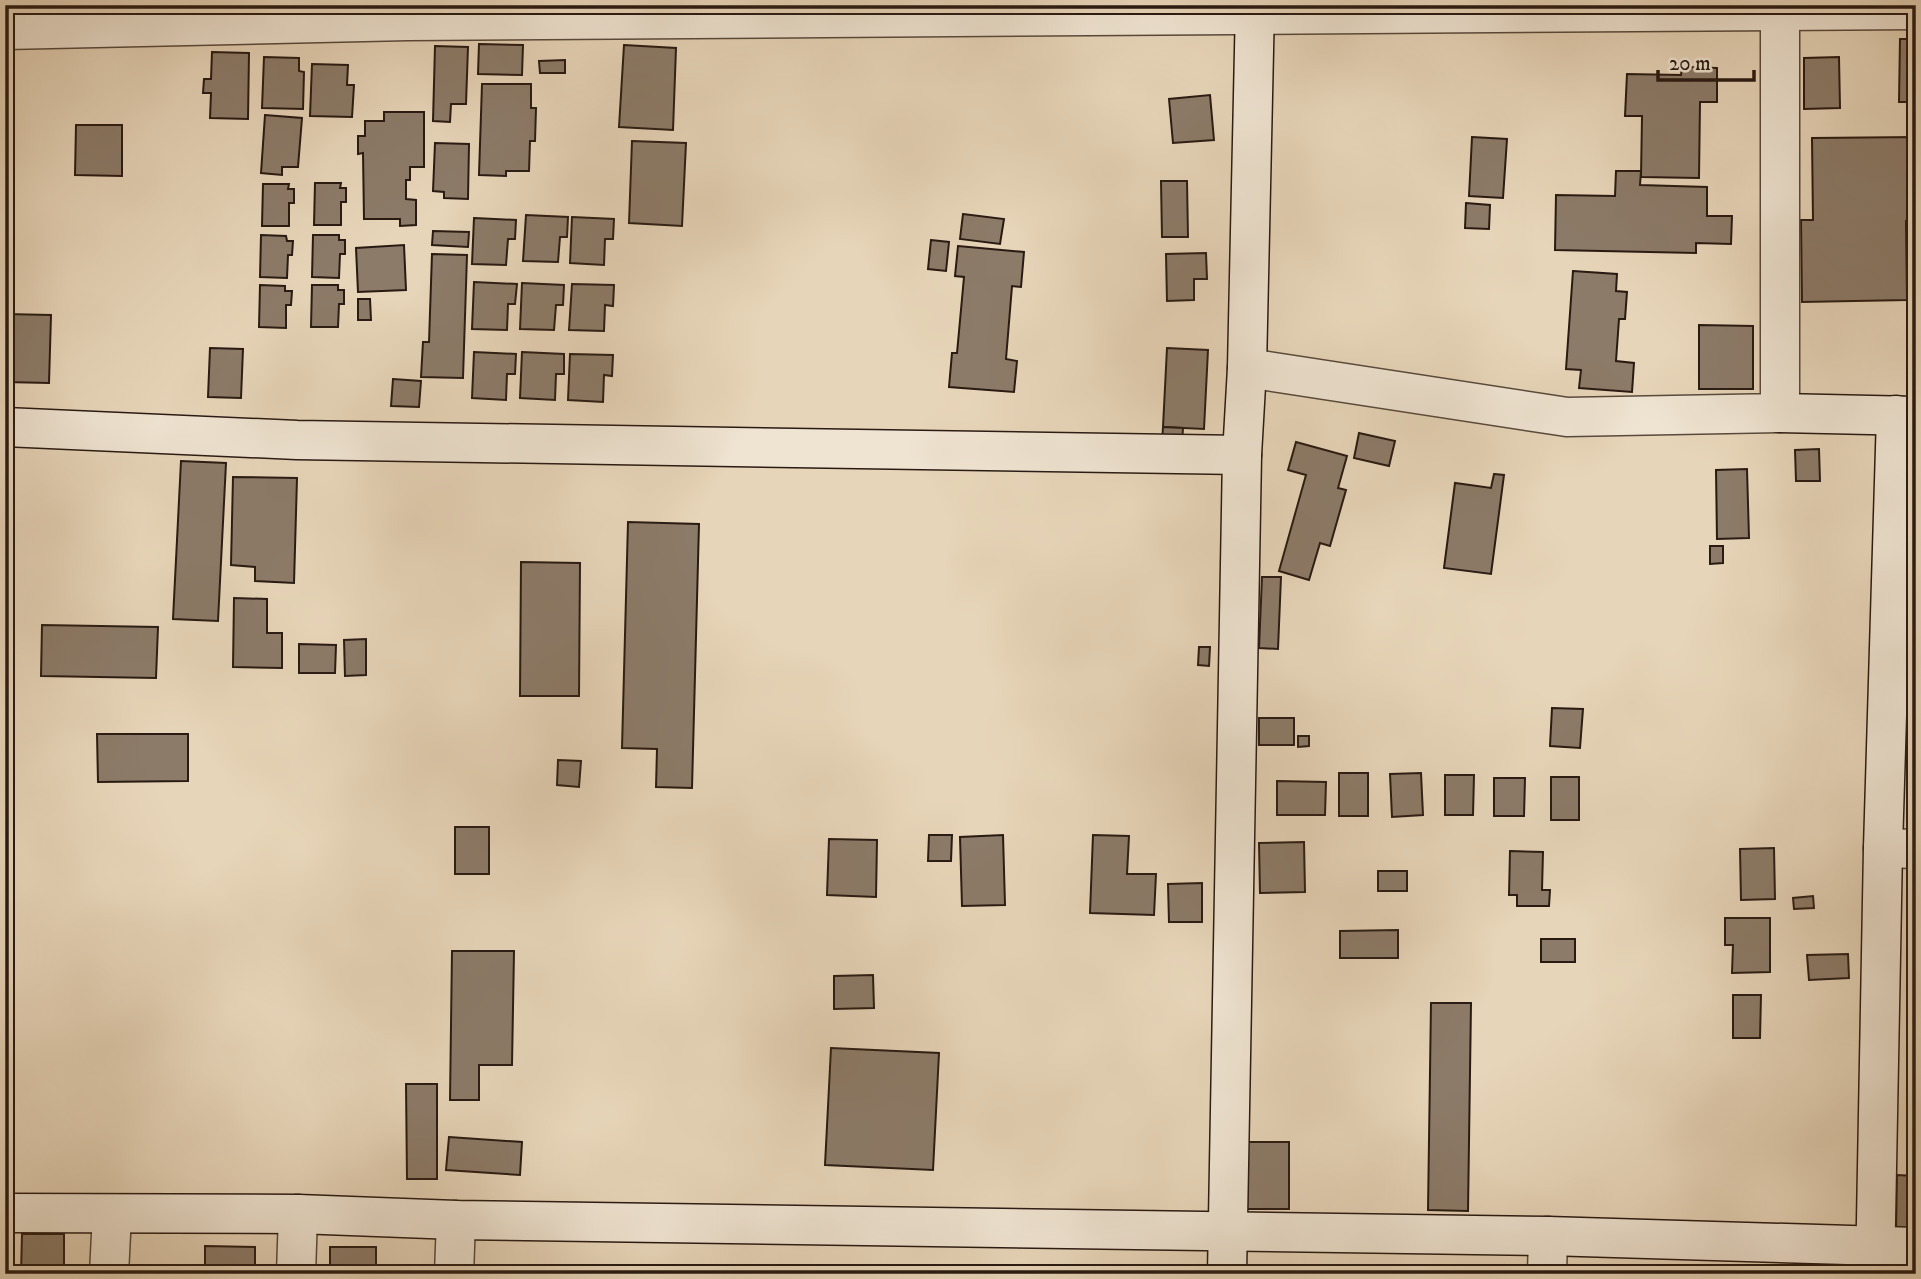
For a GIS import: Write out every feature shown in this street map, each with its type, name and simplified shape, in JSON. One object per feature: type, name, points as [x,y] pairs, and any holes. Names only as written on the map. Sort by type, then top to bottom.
[{"type":"street","points":[[1780,8],[1780,413]]},
{"type":"street","points":[[5,30],[408,20],[1255,10],[1916,10]]},
{"type":"street","points":[[1227,1274],[1242,455],[1247,368],[1255,10]]},
{"type":"street","points":[[1247,368],[1567,417],[1780,413],[1906,416],[1899,849],[1875,1260]]},
{"type":"street","points":[[5,427],[311,440],[1242,455]]},
{"type":"street","points":[[5,1213],[298,1214],[456,1220],[1548,1236],[1875,1260],[1916,1247]]},
{"type":"street","points":[[109,1274],[112,1213]]},
{"type":"street","points":[[296,1274],[298,1214]]},
{"type":"street","points":[[454,1274],[456,1220]]},
{"type":"street","points":[[1547,1274],[1548,1236]]},
{"type":"building","points":[[1900,39],[1916,39],[1916,102],[1899,102]]},
{"type":"building","points":[[479,44],[523,45],[522,75],[478,74]]},
{"type":"building","points":[[624,45],[676,48],[673,130],[619,127]]},
{"type":"building","points":[[435,46],[468,47],[466,104],[451,104],[450,122],[433,121]]},
{"type":"building","points":[[212,52],[249,53],[248,119],[210,118],[211,93],[203,93],[204,79],[211,79]]},
{"type":"building","points":[[264,57],[299,58],[299,71],[304,72],[303,109],[262,108]]},
{"type":"building","points":[[1839,57],[1840,108],[1804,109],[1804,58]]},
{"type":"building","points":[[565,60],[565,73],[540,73],[539,61]]},
{"type":"building","points":[[312,64],[348,65],[347,85],[354,85],[352,117],[310,116]]},
{"type":"building","points":[[1682,67],[1717,68],[1717,102],[1700,102],[1699,178],[1641,177],[1642,116],[1625,116],[1627,74],[1681,75]]},
{"type":"building","points":[[482,84],[531,84],[531,108],[536,108],[535,141],[530,141],[529,171],[506,171],[506,176],[479,175]]},
{"type":"building","points":[[1210,95],[1214,140],[1173,143],[1169,99]]},
{"type":"building","points":[[384,112],[424,112],[424,167],[410,167],[410,180],[406,180],[406,199],[416,200],[416,225],[400,226],[400,219],[364,219],[363,153],[358,154],[358,136],[365,136],[365,121],[384,121]]},
{"type":"building","points":[[265,115],[302,118],[298,167],[282,167],[282,175],[261,173]]},
{"type":"building","points":[[76,125],[122,125],[122,176],[75,175]]},
{"type":"building","points":[[1472,137],[1507,139],[1503,198],[1469,196]]},
{"type":"building","points":[[1916,137],[1916,220],[1906,221],[1907,300],[1802,302],[1801,220],[1813,220],[1812,138]]},
{"type":"building","points":[[632,141],[686,143],[682,226],[629,223]]},
{"type":"building","points":[[435,143],[469,144],[468,199],[444,198],[444,192],[433,191]]},
{"type":"building","points":[[1616,171],[1641,171],[1640,185],[1707,187],[1707,216],[1732,216],[1731,244],[1696,243],[1696,253],[1555,250],[1556,195],[1615,196]]},
{"type":"building","points":[[1161,181],[1187,181],[1188,237],[1162,237]]},
{"type":"building","points":[[315,183],[341,183],[340,188],[346,188],[346,202],[341,202],[341,225],[314,225]]},
{"type":"building","points":[[263,184],[289,184],[288,189],[294,189],[294,203],[289,203],[289,226],[262,226]]},
{"type":"building","points":[[1466,203],[1490,205],[1489,229],[1465,228]]},
{"type":"building","points":[[963,214],[1004,219],[1000,244],[960,239]]},
{"type":"building","points":[[526,215],[568,217],[567,237],[560,237],[558,262],[523,261]]},
{"type":"building","points":[[572,217],[614,219],[613,239],[605,239],[604,265],[570,263]]},
{"type":"building","points":[[474,218],[516,220],[515,239],[508,239],[506,265],[472,264]]},
{"type":"building","points":[[433,231],[469,232],[468,247],[432,245]]},
{"type":"building","points":[[261,235],[286,236],[287,241],[293,241],[292,255],[288,255],[287,278],[260,277]]},
{"type":"building","points":[[313,235],[339,235],[339,240],[345,240],[345,254],[340,254],[339,278],[312,277]]},
{"type":"building","points":[[931,240],[949,242],[946,271],[928,269]]},
{"type":"building","points":[[404,245],[406,290],[358,292],[356,248]]},
{"type":"building","points":[[958,246],[1024,252],[1021,287],[1012,286],[1006,359],[1017,361],[1014,392],[949,387],[952,353],[957,353],[964,277],[955,276]]},
{"type":"building","points":[[1206,253],[1207,279],[1194,279],[1194,300],[1167,301],[1166,254]]},
{"type":"building","points":[[432,254],[467,255],[463,378],[421,377],[423,342],[429,342]]},
{"type":"building","points":[[1573,271],[1617,274],[1616,291],[1627,292],[1625,319],[1619,319],[1616,361],[1634,363],[1632,392],[1579,388],[1581,370],[1566,369]]},
{"type":"building","points":[[474,282],[517,284],[515,304],[508,304],[507,330],[472,329]]},
{"type":"building","points":[[522,283],[564,285],[563,305],[556,305],[554,330],[520,329]]},
{"type":"building","points":[[572,284],[614,285],[613,306],[605,305],[604,331],[569,330]]},
{"type":"building","points":[[260,285],[285,286],[285,291],[292,291],[291,305],[286,305],[286,328],[259,327]]},
{"type":"building","points":[[312,285],[338,285],[338,290],[344,290],[344,304],[339,304],[338,327],[311,327]]},
{"type":"building","points":[[358,299],[370,299],[371,320],[358,320]]},
{"type":"building","points":[[5,314],[51,315],[49,383],[5,382]]},
{"type":"building","points":[[1699,325],[1753,326],[1753,389],[1699,389]]},
{"type":"building","points":[[210,348],[243,349],[241,398],[208,397]]},
{"type":"building","points":[[1167,348],[1208,350],[1204,429],[1163,427]]},
{"type":"building","points":[[474,352],[516,354],[515,374],[507,374],[506,400],[472,398]]},
{"type":"building","points":[[522,352],[564,354],[564,374],[556,374],[555,400],[520,398]]},
{"type":"building","points":[[570,354],[613,355],[612,376],[604,375],[603,402],[568,400]]},
{"type":"building","points":[[393,379],[421,381],[419,407],[391,406]]},
{"type":"building","points":[[1163,427],[1183,428],[1182,444],[1162,443]]},
{"type":"building","points":[[1359,433],[1395,441],[1389,466],[1354,458]]},
{"type":"building","points":[[1296,442],[1347,456],[1338,488],[1346,490],[1330,546],[1320,543],[1309,580],[1279,571],[1306,475],[1288,470]]},
{"type":"building","points":[[1819,449],[1820,481],[1796,481],[1795,450]]},
{"type":"building","points":[[181,461],[226,463],[218,621],[173,619]]},
{"type":"building","points":[[1747,469],[1749,538],[1717,539],[1716,470]]},
{"type":"building","points":[[1494,474],[1504,475],[1491,574],[1444,568],[1455,483],[1491,488]]},
{"type":"building","points":[[233,477],[297,478],[294,583],[255,581],[255,567],[231,565]]},
{"type":"building","points":[[628,522],[699,524],[692,788],[656,787],[657,749],[622,748]]},
{"type":"building","points":[[1710,546],[1723,546],[1723,563],[1710,564]]},
{"type":"building","points":[[521,562],[580,563],[579,696],[520,696]]},
{"type":"building","points":[[1262,577],[1281,577],[1278,649],[1259,648]]},
{"type":"building","points":[[234,598],[267,599],[267,633],[282,633],[282,668],[233,667]]},
{"type":"building","points":[[5,606],[13,606],[13,640],[5,640]]},
{"type":"building","points":[[42,625],[158,627],[156,678],[41,676]]},
{"type":"building","points":[[366,639],[366,675],[345,676],[344,640]]},
{"type":"building","points":[[299,644],[336,645],[335,673],[299,673]]},
{"type":"building","points":[[1199,647],[1210,647],[1209,666],[1198,665]]},
{"type":"building","points":[[1552,708],[1583,709],[1580,748],[1550,746]]},
{"type":"building","points":[[1259,718],[1294,718],[1294,745],[1259,745]]},
{"type":"building","points":[[97,734],[188,734],[188,781],[98,782]]},
{"type":"building","points":[[1298,736],[1309,736],[1309,746],[1298,747]]},
{"type":"building","points":[[558,760],[581,761],[579,787],[557,785]]},
{"type":"building","points":[[1339,773],[1368,773],[1368,816],[1339,816]]},
{"type":"building","points":[[1421,773],[1423,815],[1392,817],[1390,774]]},
{"type":"building","points":[[1445,775],[1474,775],[1473,815],[1445,815]]},
{"type":"building","points":[[1551,777],[1579,777],[1579,820],[1551,820]]},
{"type":"building","points":[[1494,778],[1525,778],[1524,816],[1494,816]]},
{"type":"building","points":[[1277,781],[1326,782],[1325,815],[1277,815]]},
{"type":"building","points":[[455,827],[489,827],[489,874],[455,874]]},
{"type":"building","points":[[929,835],[952,835],[951,861],[928,861]]},
{"type":"building","points":[[1003,835],[1005,905],[962,906],[960,837]]},
{"type":"building","points":[[1093,835],[1129,836],[1127,874],[1156,874],[1154,915],[1090,913]]},
{"type":"building","points":[[829,839],[877,840],[876,897],[827,895]]},
{"type":"building","points":[[1304,842],[1305,892],[1260,893],[1259,843]]},
{"type":"building","points":[[1774,848],[1775,899],[1741,900],[1740,849]]},
{"type":"building","points":[[1510,851],[1543,852],[1542,890],[1550,890],[1549,906],[1517,906],[1517,895],[1509,895]]},
{"type":"building","points":[[1378,871],[1407,871],[1407,891],[1378,891]]},
{"type":"building","points":[[1202,883],[1202,922],[1169,922],[1168,884]]},
{"type":"building","points":[[1813,896],[1814,908],[1794,909],[1793,898]]},
{"type":"building","points":[[1725,918],[1770,918],[1770,972],[1732,973],[1733,945],[1725,945]]},
{"type":"building","points":[[1398,930],[1398,958],[1340,958],[1340,931]]},
{"type":"building","points":[[1541,939],[1575,939],[1575,962],[1541,962]]},
{"type":"building","points":[[452,951],[514,951],[512,1065],[479,1065],[479,1100],[450,1100]]},
{"type":"building","points":[[1848,954],[1849,978],[1809,980],[1807,955]]},
{"type":"building","points":[[873,975],[874,1008],[834,1009],[834,976]]},
{"type":"building","points":[[1733,995],[1761,995],[1760,1038],[1733,1038]]},
{"type":"building","points":[[1431,1003],[1471,1003],[1468,1211],[1428,1210]]},
{"type":"building","points":[[831,1048],[939,1053],[933,1170],[825,1165]]},
{"type":"building","points":[[406,1084],[437,1084],[437,1179],[407,1179]]},
{"type":"building","points":[[1911,1116],[1916,1116],[1916,1146],[1911,1146]]},
{"type":"building","points":[[449,1137],[522,1142],[520,1175],[446,1170]]},
{"type":"building","points":[[1248,1142],[1289,1142],[1289,1209],[1247,1209]]},
{"type":"building","points":[[1897,1175],[1916,1176],[1916,1231],[1896,1230]]},
{"type":"building","points":[[22,1234],[64,1234],[64,1274],[21,1274]]},
{"type":"building","points":[[205,1246],[255,1247],[255,1274],[205,1274]]},
{"type":"building","points":[[330,1247],[376,1247],[376,1274],[330,1274]]}]
